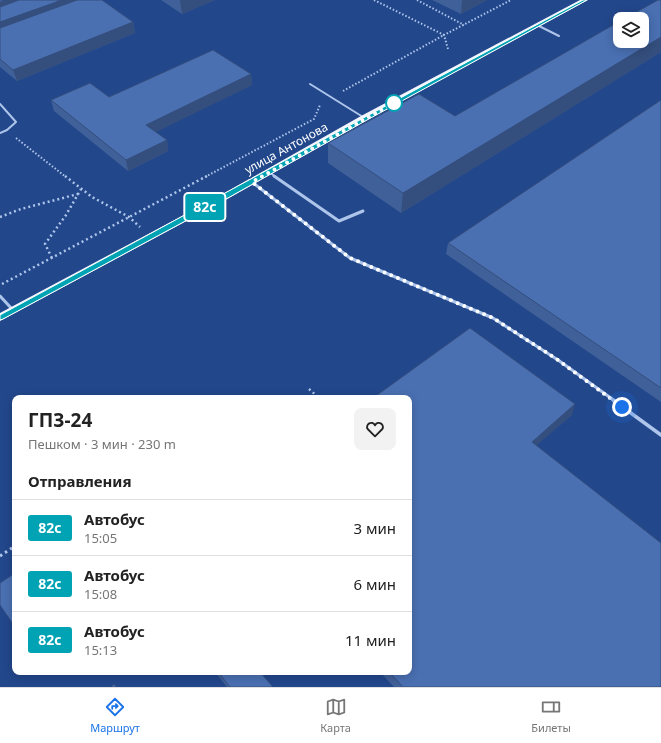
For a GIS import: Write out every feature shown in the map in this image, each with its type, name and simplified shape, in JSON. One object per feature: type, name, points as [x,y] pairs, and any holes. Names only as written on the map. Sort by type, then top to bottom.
[{"type":"main road","name":"улица Антонова","points":[[0,318],[252,182],[364,118],[409,98],[584,0]]},
{"type":"lane","points":[[537,26],[559,36]]},
{"type":"lane","points":[[310,84],[364,118]]},
{"type":"lane","points":[[0,104],[16,122],[7,130],[0,133]]},
{"type":"lane","points":[[269,172],[339,221],[363,211]]},
{"type":"lane","points":[[252,182],[350,258],[493,318],[558,360],[661,435]]},
{"type":"lane","points":[[0,296],[13,310]]},
{"type":"path","points":[[374,0],[444,35],[448,49]]},
{"type":"path","points":[[417,0],[464,25]]},
{"type":"path","points":[[0,284],[314,120],[321,103],[511,0]]},
{"type":"path","points":[[7,130],[81,189],[92,197],[129,217],[151,236]]},
{"type":"path","points":[[52,258],[45,244],[66,215],[81,189]]},
{"type":"path","points":[[0,217],[21,209],[78,194]]},
{"type":"path","points":[[309,389],[316,395]]},
{"type":"path","points":[[0,556],[12,548]]},
{"type":"building","points":[[19,0],[62,0],[0,22],[0,7]]},
{"type":"building","points":[[77,0],[102,0],[133,22],[13,70],[0,59],[0,28]]},
{"type":"building","points":[[658,0],[661,0],[661,37],[649,44],[649,12],[637,12]]},
{"type":"building","points":[[613,25],[613,48],[643,48],[403,193],[328,143],[419,94],[455,116]]},
{"type":"building","points":[[213,50],[251,74],[146,125],[167,140],[126,160],[51,100],[90,83],[109,97]]},
{"type":"building","points":[[661,100],[661,388],[448,243]]},
{"type":"building","points":[[470,328],[575,404],[532,442],[661,543],[661,687],[403,687],[392,675],[412,675],[412,395],[377,395]]},
{"type":"building","points":[[12,575],[12,623],[0,605],[0,583]]},
{"type":"building","points":[[220,675],[263,675],[273,687],[230,687]]},
{"type":"bus line","name":"82с","points":[[0,317],[217,201],[364,118],[585,0]]},
{"type":"route","points":[[394,103],[364,118],[252,182],[350,258],[493,318],[558,360],[622,407]]}]
